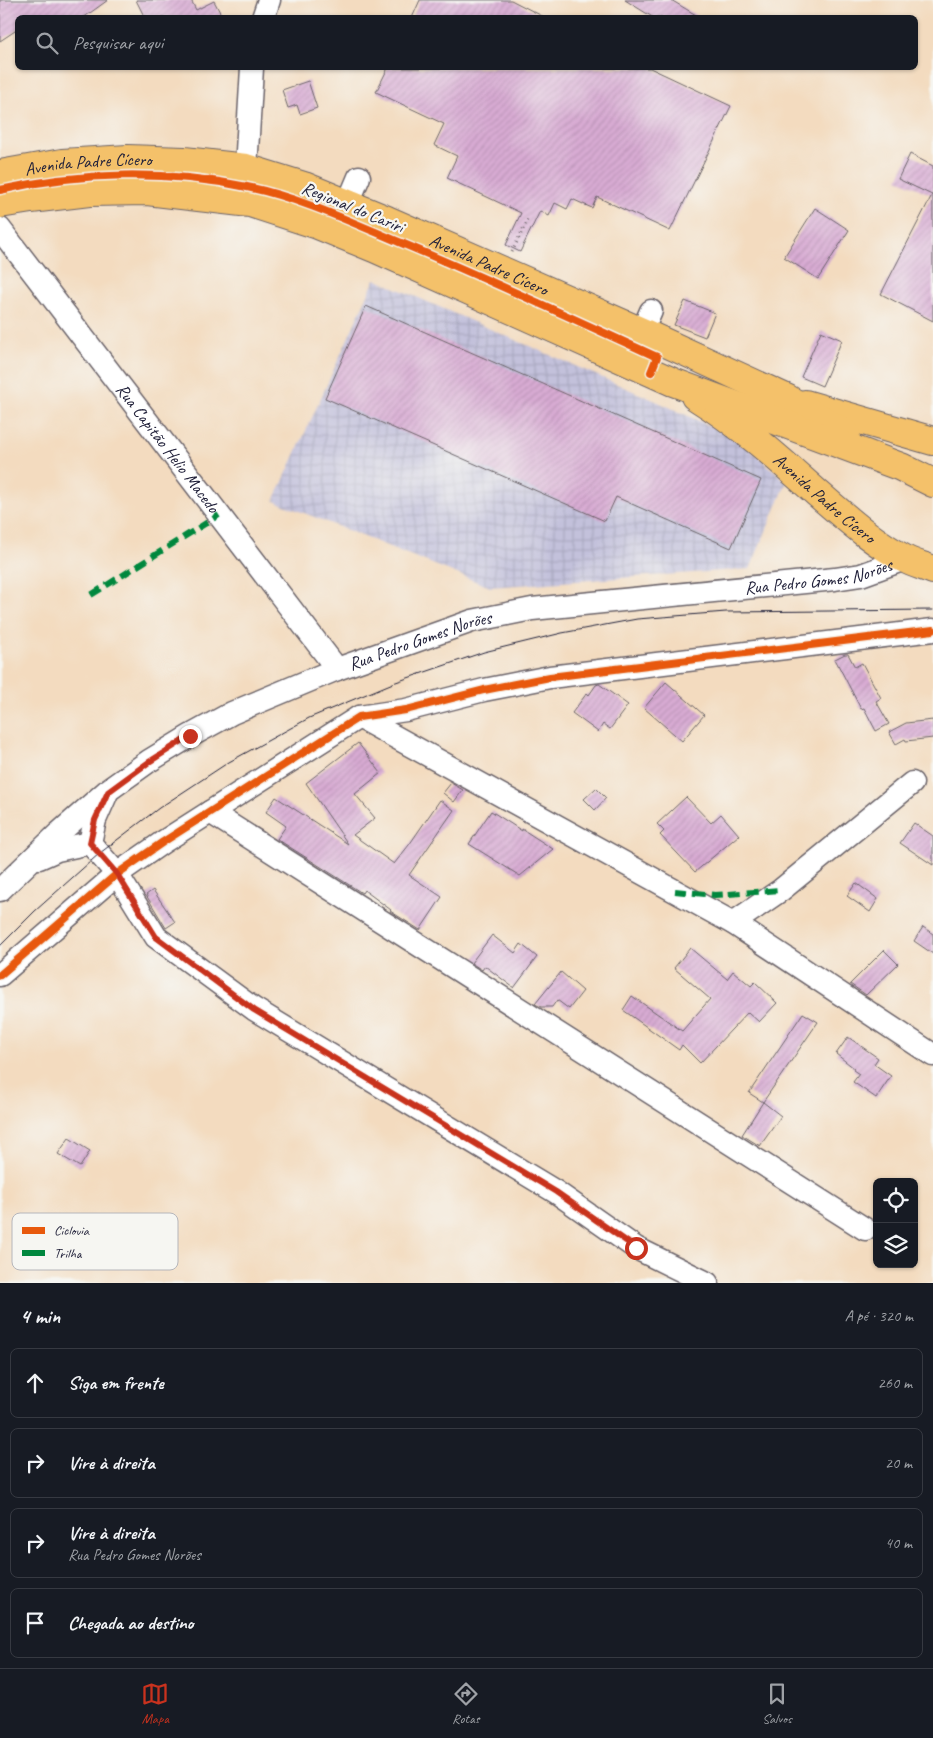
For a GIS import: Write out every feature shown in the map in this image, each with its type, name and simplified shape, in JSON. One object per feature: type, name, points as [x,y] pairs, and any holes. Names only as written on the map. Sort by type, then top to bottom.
[{"type":"main road","name":"Avenida Padre Cícero","points":[[0,174],[62,163],[128,159],[184,161],[246,168],[304,186],[647,322],[788,399],[901,468]]},
{"type":"main road","name":"Avenida Padre Cícero","points":[[0,204],[90,192],[147,191],[250,203],[318,224],[673,382],[901,468],[933,483]]},
{"type":"main road","name":"Avenida Padre Cícero","points":[[673,382],[721,412],[757,440],[850,522],[905,559],[933,570]]},
{"type":"main road","name":"Avenida Padre Cícero","points":[[788,399],[933,441]]},
{"type":"street","points":[[264,15],[269,0]]},
{"type":"street","points":[[246,168],[252,70]]},
{"type":"street","points":[[348,203],[359,177]]},
{"type":"street","name":"Rua Capitão Helio Macedo","points":[[0,228],[337,669]]},
{"type":"street","name":"Rua Pedro Gomes Norões","points":[[0,890],[58,834],[108,792],[149,762],[190,736],[224,718],[337,669],[472,621],[523,611],[835,579],[861,575],[905,559]]},
{"type":"street","points":[[0,975],[117,874],[163,842],[359,716],[406,710],[484,690],[550,677],[933,630]]},
{"type":"street","points":[[359,716],[733,923],[933,1055]]},
{"type":"street","points":[[733,923],[781,890],[912,783]]},
{"type":"street","points":[[90,843],[95,820],[108,792]]},
{"type":"street","points":[[210,812],[865,1228]]},
{"type":"street","points":[[30,862],[57,850],[90,843]]},
{"type":"street","points":[[90,843],[117,874],[156,937],[254,1010],[556,1192],[636,1248],[707,1283]]},
{"type":"path","points":[[513,249],[529,217]]},
{"type":"shaded area","points":[[375,279],[656,401],[738,439],[787,482],[750,569],[490,587],[274,501]]},
{"type":"building","points":[[0,0],[108,0],[87,15],[15,15],[15,31],[0,41]]},
{"type":"building","points":[[136,0],[191,0],[196,10],[214,1],[221,15],[144,15]]},
{"type":"building","points":[[420,0],[511,0],[540,15],[413,15]]},
{"type":"building","points":[[625,0],[671,0],[696,15],[649,15]]},
{"type":"building","points":[[387,70],[654,70],[731,106],[670,231],[597,197],[592,208],[572,199],[567,209],[555,203],[549,216],[540,211],[520,252],[506,245],[521,213],[447,178],[457,156],[434,145],[444,124],[376,92]]},
{"type":"building","points":[[308,81],[317,108],[300,114],[297,105],[288,108],[282,90]]},
{"type":"building","points":[[910,154],[933,166],[933,321],[881,294],[932,195],[898,179]]},
{"type":"building","points":[[815,208],[849,230],[818,279],[784,257]]},
{"type":"building","points":[[685,301],[715,313],[705,337],[674,325]]},
{"type":"building","points":[[366,306],[761,480],[731,548],[616,497],[605,521],[325,398]]},
{"type":"building","points":[[821,331],[842,340],[822,386],[801,377]]},
{"type":"building","points":[[848,654],[855,667],[862,663],[881,698],[876,701],[889,724],[876,731],[864,708],[861,709],[835,659]]},
{"type":"building","points":[[666,682],[704,715],[682,741],[644,708]]},
{"type":"building","points":[[599,684],[628,705],[610,729],[603,724],[598,732],[572,713],[587,693],[589,695],[596,685]]},
{"type":"building","points":[[933,720],[933,738],[906,741],[905,739],[896,744],[889,732],[906,723]]},
{"type":"building","points":[[358,743],[381,773],[355,794],[375,818],[353,835],[394,864],[440,800],[454,810],[409,875],[442,897],[420,930],[390,911],[364,890],[362,893],[277,839],[286,826],[266,812],[276,797],[348,844],[306,783]]},
{"type":"building","points":[[451,783],[463,790],[454,802],[443,793]]},
{"type":"building","points":[[596,788],[606,798],[595,810],[584,799]]},
{"type":"building","points":[[686,797],[711,823],[721,814],[739,835],[695,872],[660,835],[664,831],[657,824]]},
{"type":"building","points":[[491,811],[553,849],[520,876],[469,844]]},
{"type":"building","points":[[914,823],[933,836],[933,865],[900,843]]},
{"type":"building","points":[[856,883],[878,899],[870,912],[847,896]]},
{"type":"building","points":[[153,890],[175,922],[166,928],[146,895]]},
{"type":"building","points":[[923,927],[933,934],[933,954],[914,941]]},
{"type":"building","points":[[492,935],[515,953],[521,944],[537,957],[514,988],[485,966],[482,970],[471,963]]},
{"type":"building","points":[[690,948],[727,979],[733,971],[751,986],[755,982],[777,1003],[759,1022],[748,1012],[700,1063],[682,1045],[679,1050],[623,1010],[632,996],[682,1031],[710,999],[674,968]]},
{"type":"building","points":[[884,950],[898,964],[866,995],[850,984]]},
{"type":"building","points":[[561,972],[583,991],[569,1009],[557,1000],[552,1007],[541,1007],[535,1004]]},
{"type":"building","points":[[803,1013],[818,1022],[763,1102],[749,1093]]},
{"type":"building","points":[[848,1037],[878,1058],[874,1064],[891,1076],[876,1098],[853,1082],[859,1074],[836,1054]]},
{"type":"building","points":[[763,1102],[781,1116],[760,1146],[742,1135]]},
{"type":"building","points":[[69,1138],[90,1151],[80,1167],[58,1154]]},
{"type":"tram line","points":[[0,946],[35,911],[100,853],[159,808],[229,762],[309,718],[393,683],[484,652],[562,633],[637,619],[726,612],[933,610]]},
{"type":"marked path","points":[[91,595],[219,515]]},
{"type":"marked path","points":[[675,891],[715,895],[781,890]]},
{"type":"cycle path","name":"Regional do Cariri","points":[[0,190],[61,180],[123,175],[185,178],[216,182],[247,187],[286,197],[432,256],[657,357],[651,372]]},
{"type":"cycle path","points":[[0,975],[117,874],[163,842],[359,717],[406,710],[484,690],[550,677],[933,630]]},
{"type":"route","points":[[190,736],[149,762],[108,792],[95,820],[90,843],[117,874],[156,937],[254,1010],[556,1192],[636,1248]]}]
